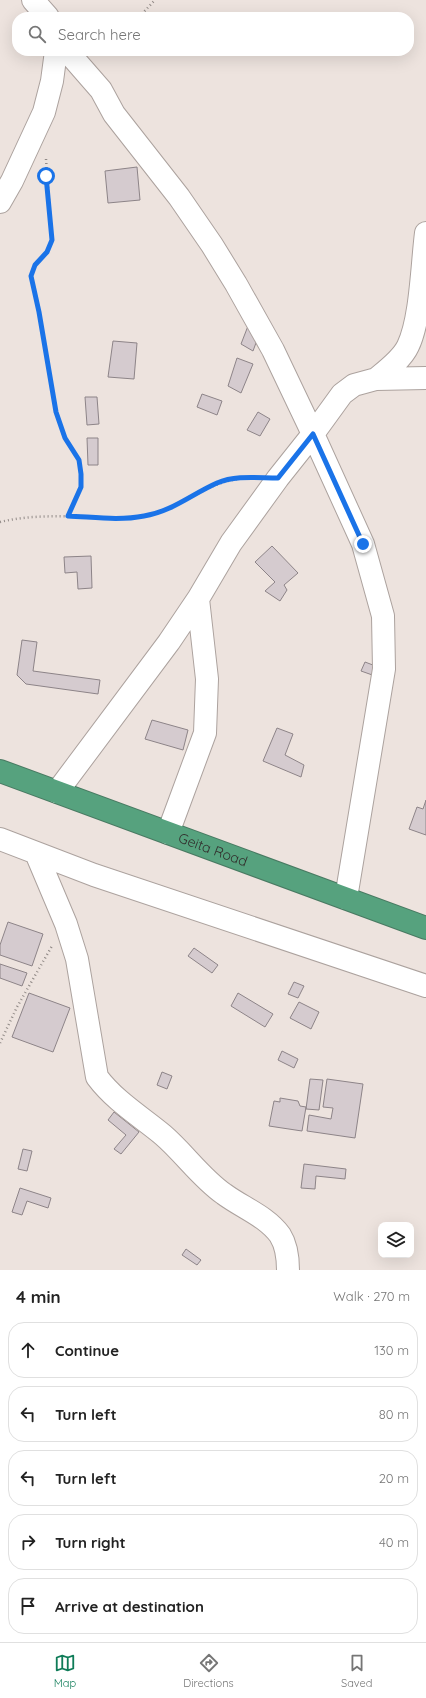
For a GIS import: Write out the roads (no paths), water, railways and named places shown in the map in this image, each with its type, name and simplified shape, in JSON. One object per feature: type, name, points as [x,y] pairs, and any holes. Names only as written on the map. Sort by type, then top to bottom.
[{"type":"highway","name":"Geita Road","points":[[0,771],[426,928]]},
{"type":"street","points":[[33,0],[44,12]]},
{"type":"street","points":[[0,202],[12,181],[44,112],[52,81],[55,56]]},
{"type":"street","points":[[71,56],[101,90],[114,114],[179,197],[212,245],[273,350],[363,544],[383,616],[384,669],[346,898]]},
{"type":"street","points":[[376,379],[392,366],[408,346],[415,324],[426,233]]},
{"type":"street","points":[[57,792],[135,690],[198,599],[231,543],[342,394],[354,385],[376,379],[426,378]]},
{"type":"street","points":[[168,833],[205,733],[207,679],[198,599]]},
{"type":"street","points":[[0,839],[94,875],[426,986]]},
{"type":"street","points":[[36,853],[66,924],[77,959],[97,1077],[105,1088],[129,1110],[163,1136],[223,1194],[264,1219],[280,1236],[288,1254],[288,1270]]}]
